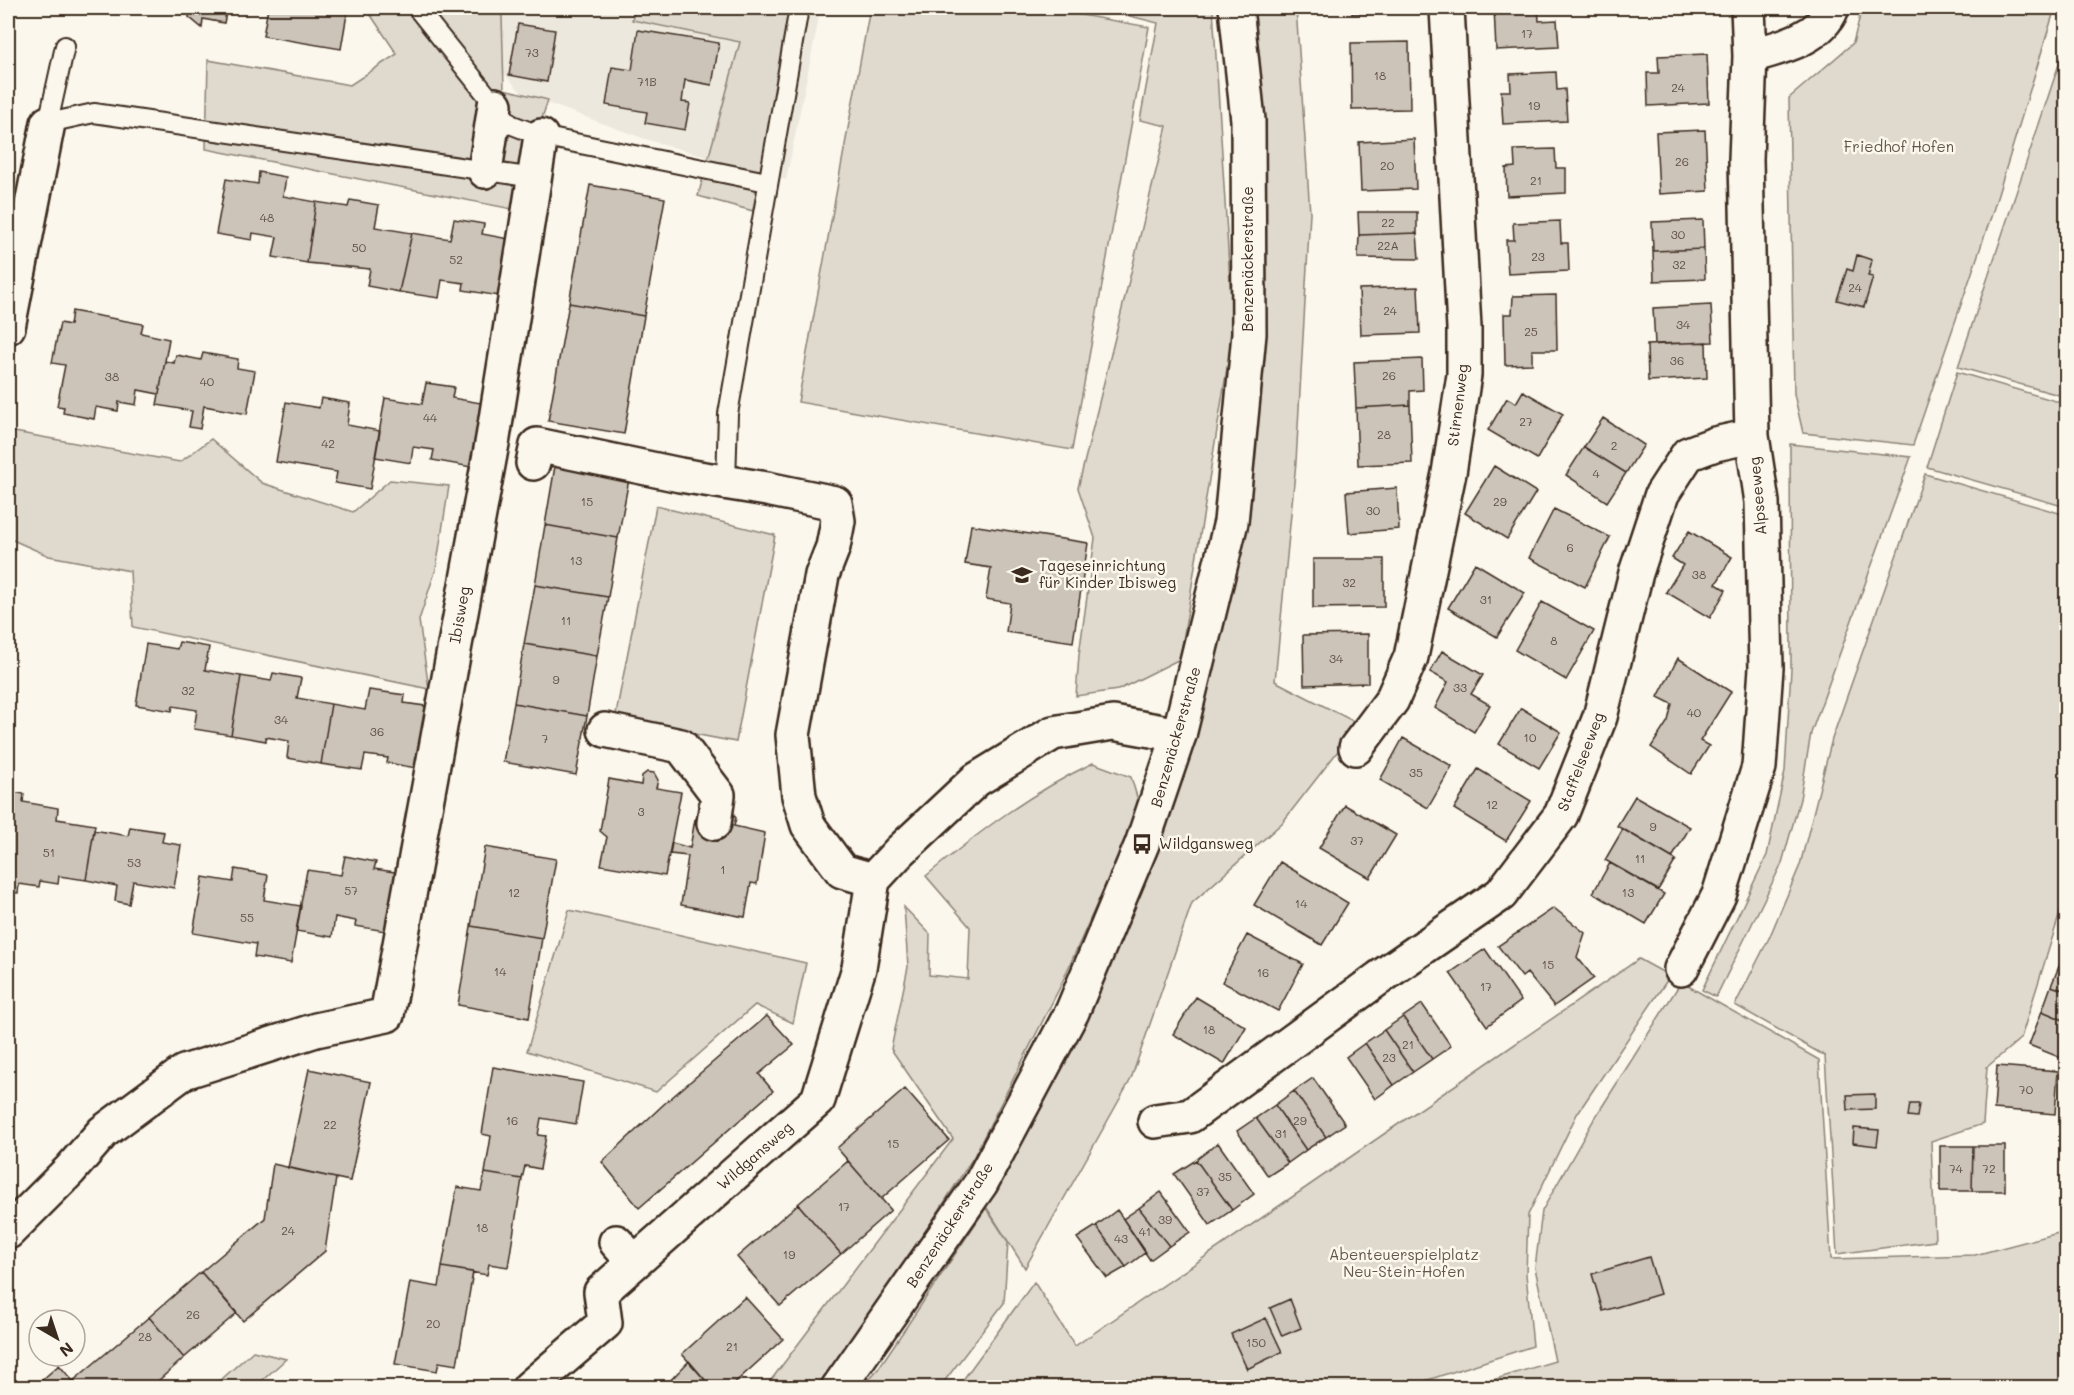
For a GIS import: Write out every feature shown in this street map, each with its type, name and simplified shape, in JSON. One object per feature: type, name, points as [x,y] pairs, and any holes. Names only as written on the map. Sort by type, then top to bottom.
[{"type":"street","name":"Benzenäckerstraße","points":[[838,1388],[981,1183],[1072,1012],[1142,844],[1179,735],[1231,522],[1249,334],[1248,120],[1236,8]]},
{"type":"street","name":"Stirnenweg","points":[[1356,748],[1392,700],[1411,657],[1449,473],[1464,375],[1464,328],[1447,8]]},
{"type":"street","name":"Alpseeweg","points":[[1681,969],[1719,895],[1759,767],[1765,644],[1762,502],[1752,436],[1746,159],[1750,56],[1748,8]]},
{"type":"street","points":[[1750,56],[1792,44],[1815,28],[1832,8]]},
{"type":"street","points":[[485,171],[495,105]]},
{"type":"street","points":[[8,327],[48,123]]},
{"type":"street","name":"Ibisweg","points":[[10,1223],[70,1170],[103,1132],[184,1072],[310,1034],[387,1015],[493,438],[541,136]]},
{"type":"street","name":"Staffelseeweg","points":[[1155,1121],[1191,1116],[1379,978],[1501,894],[1561,814],[1566,804],[1600,717],[1636,573],[1662,494],[1688,454],[1715,444],[1752,436]]},
{"type":"street","points":[[533,463],[537,445],[835,503],[838,521],[833,547],[822,575],[793,735],[799,796],[808,825],[842,871],[873,880],[976,780],[1053,733],[1113,723],[1179,735]]},
{"type":"street","points":[[605,730],[681,746],[718,795],[714,823]]},
{"type":"street","name":"Wildgansweg","points":[[529,1388],[605,1323],[601,1292],[625,1252],[818,1100],[859,968],[873,880]]},
{"type":"lane","points":[[417,8],[510,124],[541,136],[766,182]]},
{"type":"lane","points":[[726,483],[728,414],[766,182],[800,8]]},
{"type":"lane","points":[[65,46],[48,123],[94,113],[534,178]]},
{"type":"shaded area","points":[[442,8],[821,8],[786,180],[645,139],[523,94]]},
{"type":"green space","points":[[366,8],[492,8],[502,16],[504,89],[548,100],[512,209],[206,149],[208,60],[350,85],[397,54]]},
{"type":"green space","points":[[635,8],[791,8],[753,211],[698,196],[740,42],[632,20]]},
{"type":"green space","points":[[870,8],[1042,8],[1149,27],[1072,450],[798,402]]},
{"type":"green space","points":[[1098,8],[1213,8],[1233,331],[1180,659],[1118,690],[1076,696],[1079,655],[1095,538],[1078,488],[1167,126],[1140,120],[1158,23]]},
{"type":"green space","points":[[1247,8],[1296,8],[1310,213],[1296,462],[1275,681],[1359,724],[1282,823],[1192,903],[1131,1079],[1025,1268],[983,1202],[1183,771],[1264,319]]},
{"type":"green space","name":"Friedhof Hofen","points":[[1862,8],[2055,8],[1992,214],[1913,445],[1803,433],[1794,394],[1789,98],[1853,43]]},
{"type":"green space","points":[[2066,43],[2066,397],[1958,367]]},
{"type":"green space","points":[[1957,372],[2066,404],[2066,507],[1927,467]]},
{"type":"green space","points":[[9,431],[180,462],[211,439],[262,483],[353,512],[390,480],[449,486],[436,569],[419,620],[429,689],[133,627],[130,571],[49,556],[8,538]]},
{"type":"green space","points":[[1790,444],[1911,457],[1811,733],[1800,799],[1782,863],[1716,997],[1702,990],[1767,855],[1785,771],[1791,669]]},
{"type":"green space","points":[[1925,474],[2066,515],[2066,894],[2021,1038],[1987,1067],[1983,1124],[1931,1141],[1935,1241],[1837,1254],[1825,1056],[1735,1005],[1770,936],[1800,865],[1832,739]]},
{"type":"green space","points":[[656,506],[775,535],[736,742],[615,719]]},
{"type":"green space","points":[[1093,763],[1131,777],[1140,807],[1060,987],[973,1158],[883,1297],[816,1387],[765,1388],[953,1139],[891,1049],[908,967],[904,907],[930,934],[929,975],[968,979],[970,927],[926,876],[1006,814],[1048,787]]},
{"type":"green space","points":[[569,910],[806,963],[793,1023],[755,1005],[656,1092],[527,1051]]},
{"type":"green space","name":"Abenteuerspielplatz Neu-Stein-Hofen","points":[[1639,959],[1670,976],[1577,1114],[1528,1215],[1526,1274],[1533,1346],[1406,1387],[957,1388],[1034,1282],[1075,1346]]},
{"type":"green space","points":[[1681,982],[1819,1060],[1831,1259],[1975,1255],[2066,1231],[2066,1387],[1466,1388],[1555,1361],[1535,1268],[1542,1211],[1593,1121]]},
{"type":"green space","points":[[986,1208],[1008,1242],[1004,1303],[940,1387],[862,1387],[878,1369]]},
{"type":"green space","points":[[253,1351],[286,1359],[255,1387],[213,1387]]},
{"type":"building","points":[[188,8],[227,8],[224,23],[203,19],[202,28],[189,17]]},
{"type":"building","points":[[268,8],[348,8],[341,49],[263,36]]},
{"type":"building","points":[[1352,8],[1406,8],[1406,11],[1352,14]]},
{"type":"building","points":[[1494,8],[1538,8],[1539,21],[1557,20],[1559,47],[1496,50]]},
{"type":"building","points":[[518,24],[555,30],[547,82],[509,75]]},
{"type":"building","points":[[638,30],[719,43],[712,85],[685,80],[682,102],[690,103],[685,130],[645,123],[647,112],[606,105],[612,67],[632,70]]},
{"type":"building","points":[[1409,42],[1410,109],[1352,110],[1351,43]]},
{"type":"building","points":[[1707,54],[1709,103],[1648,106],[1647,73],[1659,73],[1658,56]]},
{"type":"building","points":[[1556,72],[1557,90],[1565,89],[1567,121],[1503,124],[1501,91],[1511,91],[1510,74]]},
{"type":"building","points":[[1705,130],[1708,191],[1659,194],[1656,132]]},
{"type":"building","points":[[1414,139],[1416,189],[1361,191],[1359,142]]},
{"type":"building","points":[[1555,149],[1556,168],[1566,168],[1566,193],[1507,196],[1506,168],[1515,167],[1514,150]]},
{"type":"building","points":[[259,172],[286,177],[283,196],[316,202],[307,263],[273,257],[277,237],[253,233],[252,240],[216,234],[226,179],[258,184]]},
{"type":"building","points":[[590,185],[665,198],[644,316],[569,303]]},
{"type":"building","points":[[350,200],[379,205],[375,227],[412,233],[399,292],[367,286],[370,269],[307,263],[316,202],[348,207]]},
{"type":"building","points":[[1358,212],[1417,212],[1417,233],[1359,235]]},
{"type":"building","points":[[454,219],[484,224],[482,234],[509,239],[499,296],[463,290],[464,283],[442,280],[439,298],[399,292],[412,233],[450,239]]},
{"type":"building","points":[[1703,220],[1704,249],[1653,251],[1652,222]]},
{"type":"building","points":[[1560,221],[1561,243],[1568,243],[1569,271],[1508,274],[1506,240],[1514,240],[1513,223]]},
{"type":"building","points":[[1417,233],[1419,259],[1358,258],[1359,235]]},
{"type":"building","points":[[1704,249],[1705,279],[1654,281],[1653,251]]},
{"type":"building","points":[[1857,255],[1872,260],[1868,276],[1873,277],[1864,307],[1837,300],[1847,269],[1853,271]]},
{"type":"building","points":[[1418,287],[1420,333],[1361,335],[1359,289]]},
{"type":"building","points":[[1556,295],[1557,350],[1532,350],[1532,364],[1505,365],[1504,314],[1512,314],[1513,296]]},
{"type":"building","points":[[569,303],[644,316],[624,434],[548,421]]},
{"type":"building","points":[[1711,305],[1713,342],[1655,344],[1653,308]]},
{"type":"building","points":[[72,311],[143,324],[141,333],[169,339],[159,394],[138,390],[136,405],[119,402],[118,411],[96,407],[94,419],[63,413],[64,407],[57,406],[65,365],[52,363],[60,323],[70,325]]},
{"type":"building","points":[[1706,342],[1707,378],[1648,381],[1647,345]]},
{"type":"building","points":[[203,353],[238,359],[237,368],[255,371],[247,414],[204,406],[200,429],[189,427],[192,411],[157,405],[165,361],[174,363],[176,355],[201,360]]},
{"type":"building","points":[[1422,359],[1423,390],[1410,391],[1410,405],[1356,408],[1354,362]]},
{"type":"building","points":[[426,383],[454,387],[452,398],[481,403],[471,467],[432,460],[434,450],[413,447],[411,463],[375,457],[385,398],[422,404]]},
{"type":"building","points":[[1523,391],[1563,414],[1537,459],[1488,430],[1507,398],[1516,403]]},
{"type":"building","points":[[321,398],[350,403],[347,425],[380,431],[370,489],[335,483],[337,472],[276,462],[286,402],[319,408]]},
{"type":"building","points":[[1410,405],[1412,463],[1358,465],[1356,408]]},
{"type":"building","points":[[1603,418],[1644,445],[1626,473],[1584,447]]},
{"type":"building","points":[[1584,447],[1626,473],[1607,502],[1566,475]]},
{"type":"building","points":[[555,466],[629,479],[618,538],[545,525]]},
{"type":"building","points":[[1494,466],[1536,492],[1507,539],[1465,513]]},
{"type":"building","points":[[1397,488],[1399,529],[1349,533],[1346,492]]},
{"type":"building","points":[[1554,509],[1610,537],[1585,587],[1529,558]]},
{"type":"building","points":[[545,525],[618,538],[608,597],[535,585]]},
{"type":"building","points":[[971,525],[1088,543],[1073,642],[1006,632],[1010,603],[986,599],[991,568],[965,564]]},
{"type":"building","points":[[1689,531],[1732,557],[1716,584],[1726,590],[1710,618],[1666,592],[1683,565],[1672,558]]},
{"type":"building","points":[[1313,559],[1384,559],[1384,607],[1313,608]]},
{"type":"building","points":[[1475,563],[1525,593],[1497,637],[1448,608]]},
{"type":"building","points":[[535,585],[608,597],[597,656],[524,644]]},
{"type":"building","points":[[1542,602],[1594,631],[1566,680],[1515,650]]},
{"type":"building","points":[[1368,634],[1368,683],[1304,685],[1303,635]]},
{"type":"building","points":[[179,642],[209,647],[205,670],[241,676],[231,735],[194,729],[197,710],[173,706],[172,711],[136,705],[146,644],[177,649]]},
{"type":"building","points":[[524,644],[597,656],[587,716],[514,703]]},
{"type":"building","points":[[1442,651],[1483,675],[1471,694],[1490,705],[1474,732],[1435,708],[1448,682],[1430,672]]},
{"type":"building","points":[[1678,658],[1731,692],[1700,741],[1709,746],[1691,774],[1651,747],[1668,721],[1672,704],[1658,697]]},
{"type":"building","points":[[273,673],[301,678],[297,698],[331,704],[321,764],[287,758],[289,741],[266,737],[266,741],[231,735],[241,676],[271,681]]},
{"type":"building","points":[[369,690],[405,695],[404,703],[432,707],[422,769],[387,763],[388,758],[365,755],[362,770],[321,764],[331,704],[365,710]]},
{"type":"building","points":[[514,703],[587,716],[576,775],[503,762]]},
{"type":"building","points":[[1521,708],[1561,732],[1539,768],[1499,744]]},
{"type":"building","points":[[1403,738],[1452,766],[1428,808],[1380,780]]},
{"type":"building","points":[[1478,769],[1531,801],[1506,841],[1454,809]]},
{"type":"building","points":[[647,772],[654,773],[658,780],[656,788],[681,792],[665,876],[601,865],[607,837],[600,831],[609,779],[641,785],[642,776]]},
{"type":"building","points":[[8,791],[24,794],[23,802],[58,808],[57,819],[95,825],[86,880],[59,876],[58,884],[40,881],[39,887],[19,884],[18,893],[8,892]]},
{"type":"building","points":[[1635,796],[1690,827],[1672,858],[1617,826]]},
{"type":"building","points":[[1345,805],[1396,835],[1370,878],[1319,848]]},
{"type":"building","points":[[725,811],[732,813],[736,818],[734,826],[765,833],[757,884],[751,883],[745,917],[681,905],[688,856],[670,854],[672,843],[690,848],[695,819],[720,824]]},
{"type":"building","points":[[130,827],[164,832],[162,842],[181,845],[174,888],[133,881],[129,904],[115,901],[117,886],[86,880],[94,830],[128,836]]},
{"type":"building","points":[[1623,829],[1676,860],[1658,890],[1605,860]]},
{"type":"building","points":[[485,847],[556,859],[542,938],[471,926]]},
{"type":"building","points":[[345,856],[376,862],[374,869],[401,873],[391,932],[355,926],[356,921],[335,917],[332,937],[296,931],[307,870],[341,875]]},
{"type":"building","points":[[1280,862],[1348,903],[1322,945],[1254,905]]},
{"type":"building","points":[[1610,863],[1664,894],[1646,924],[1593,893]]},
{"type":"building","points":[[235,869],[268,875],[264,900],[301,906],[291,963],[254,957],[256,944],[193,933],[203,877],[233,882]]},
{"type":"building","points":[[1554,908],[1585,933],[1577,957],[1594,978],[1554,1006],[1527,973],[1522,977],[1498,946]]},
{"type":"building","points":[[471,926],[542,938],[529,1018],[458,1005]]},
{"type":"building","points":[[1247,935],[1303,964],[1278,1011],[1222,982]]},
{"type":"building","points":[[1485,949],[1521,1001],[1487,1026],[1450,973]]},
{"type":"building","points":[[2060,964],[2066,966],[2066,991],[2051,986]]},
{"type":"building","points":[[2051,986],[2066,991],[2066,1021],[2042,1011]]},
{"type":"building","points":[[1196,997],[1246,1027],[1224,1064],[1173,1034]]},
{"type":"building","points":[[1422,1004],[1451,1046],[1432,1059],[1403,1017]]},
{"type":"building","points":[[2042,1011],[2066,1021],[2066,1060],[2029,1045]]},
{"type":"building","points":[[767,1016],[794,1045],[759,1074],[773,1091],[639,1208],[602,1162],[664,1104]]},
{"type":"building","points":[[1403,1017],[1432,1059],[1413,1072],[1384,1030]]},
{"type":"building","points":[[1384,1030],[1413,1072],[1394,1085],[1365,1043]]},
{"type":"building","points":[[1365,1043],[1394,1085],[1375,1099],[1346,1057]]},
{"type":"building","points":[[1997,1066],[2058,1071],[2055,1114],[1994,1109]]},
{"type":"building","points":[[493,1067],[583,1082],[576,1124],[541,1118],[538,1135],[546,1136],[540,1169],[525,1166],[522,1179],[485,1173],[491,1136],[482,1134]]},
{"type":"building","points":[[309,1069],[371,1082],[350,1181],[288,1168]]},
{"type":"building","points":[[1313,1078],[1345,1124],[1326,1137],[1294,1091]]},
{"type":"building","points":[[905,1089],[949,1140],[881,1199],[837,1148]]},
{"type":"building","points":[[1294,1091],[1326,1137],[1306,1150],[1275,1105]]},
{"type":"building","points":[[1875,1094],[1875,1109],[1848,1110],[1847,1095]]},
{"type":"building","points":[[1910,1104],[1919,1104],[1917,1117],[1908,1116]]},
{"type":"building","points":[[1275,1105],[1306,1150],[1288,1163],[1256,1118]]},
{"type":"building","points":[[1256,1118],[1288,1163],[1268,1176],[1237,1131]]},
{"type":"building","points":[[1854,1128],[1879,1130],[1877,1146],[1853,1143]]},
{"type":"building","points":[[1218,1143],[1254,1194],[1232,1210],[1196,1160]]},
{"type":"building","points":[[1940,1146],[1973,1146],[1972,1191],[1940,1191]]},
{"type":"building","points":[[1973,1146],[2005,1146],[2005,1191],[1972,1191]]},
{"type":"building","points":[[1196,1160],[1232,1210],[1210,1225],[1174,1174]]},
{"type":"building","points":[[848,1161],[891,1210],[841,1254],[798,1204]]},
{"type":"building","points":[[273,1164],[336,1178],[325,1251],[243,1321],[201,1272],[265,1218]]},
{"type":"building","points":[[485,1173],[522,1179],[508,1267],[489,1264],[487,1275],[442,1267],[457,1187],[481,1191]]},
{"type":"building","points":[[1161,1192],[1190,1232],[1169,1246],[1139,1208]]},
{"type":"building","points":[[798,1204],[841,1254],[780,1306],[737,1257]]},
{"type":"building","points":[[1139,1208],[1169,1246],[1150,1260],[1123,1219]]},
{"type":"building","points":[[1117,1210],[1146,1252],[1126,1267],[1096,1226]]},
{"type":"building","points":[[1096,1226],[1126,1267],[1107,1278],[1077,1238]]},
{"type":"building","points":[[1649,1257],[1660,1294],[1603,1311],[1592,1274]]},
{"type":"building","points":[[442,1267],[473,1272],[457,1365],[439,1362],[437,1371],[395,1364],[410,1282],[439,1287]]},
{"type":"building","points":[[201,1272],[237,1313],[184,1358],[149,1317]]},
{"type":"building","points":[[745,1297],[783,1339],[729,1388],[712,1388],[682,1354]]},
{"type":"building","points":[[1290,1299],[1301,1328],[1282,1336],[1270,1308]]},
{"type":"building","points":[[149,1317],[184,1358],[150,1388],[79,1388],[73,1381]]},
{"type":"building","points":[[1266,1318],[1282,1352],[1247,1369],[1231,1334]]},
{"type":"building","points":[[689,1361],[712,1388],[663,1388]]},
{"type":"building","points":[[56,1368],[62,1368],[79,1388],[33,1388]]},
{"type":"place","name":"Tageseinrichtung für Kinder Ibisweg","points":[[1022,575]]},
{"type":"place","name":"Wildgansweg","points":[[1142,844]]}]
